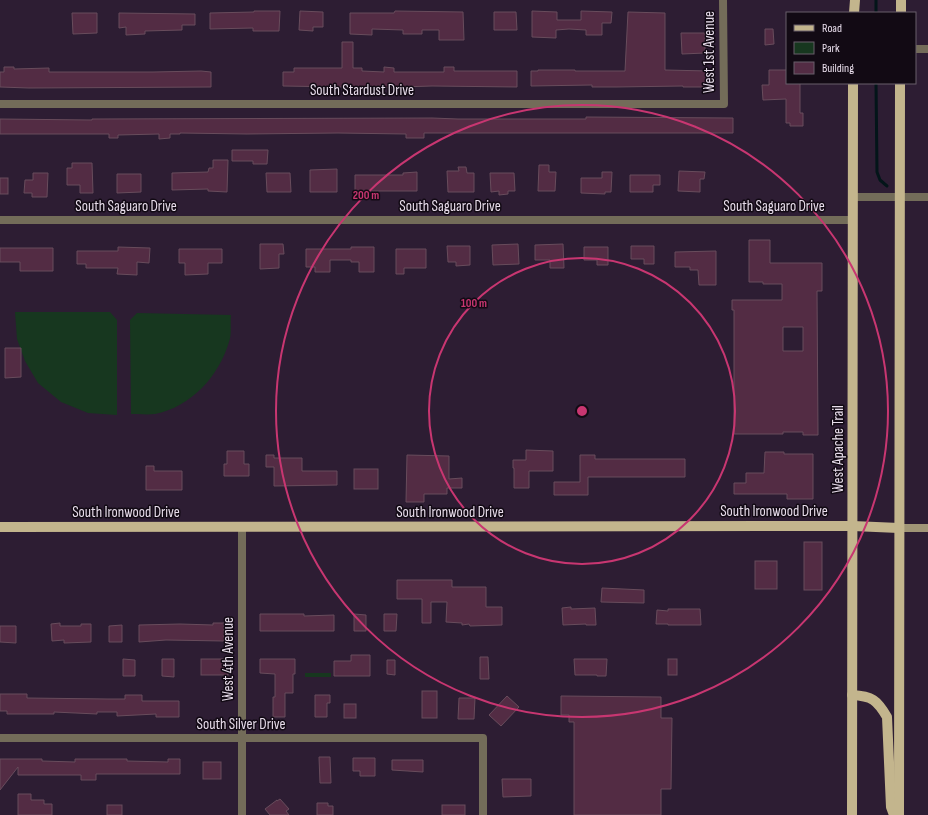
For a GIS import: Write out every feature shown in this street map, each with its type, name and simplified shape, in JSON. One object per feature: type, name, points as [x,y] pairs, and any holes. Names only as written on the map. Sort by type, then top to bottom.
[{"type":"main road","points":[[854,12],[855,0]]},
{"type":"main road","points":[[901,0],[901,12]]},
{"type":"main road","name":"West Apache Trail","points":[[852,815],[853,84]]},
{"type":"main road","points":[[899,815],[900,84]]},
{"type":"main road","name":"South Ironwood Drive","points":[[0,527],[853,526],[899,528]]},
{"type":"main road","points":[[899,528],[928,528]]},
{"type":"main road","points":[[852,695],[871,697],[881,706],[887,717],[891,807],[894,815]]},
{"type":"street","name":"West 1st Avenue","points":[[723,0],[724,104]]},
{"type":"street","points":[[916,49],[928,49]]},
{"type":"street","name":"South Stardust Drive","points":[[0,104],[724,104]]},
{"type":"street","points":[[853,197],[928,197]]},
{"type":"street","name":"South Saguaro Drive","points":[[0,220],[853,220]]},
{"type":"street","name":"West 4th Avenue","points":[[242,527],[242,815]]},
{"type":"street","name":"South Silver Drive","points":[[0,738],[483,738],[483,815]]},
{"type":"green space","points":[[15,312],[110,312],[117,320],[117,415],[88,413],[61,402],[38,383],[25,361],[17,339]]},
{"type":"green space","points":[[137,313],[231,315],[229,342],[218,367],[211,378],[192,397],[180,405],[155,414],[131,414],[130,320]]},
{"type":"green space","points":[[305,673],[331,673],[331,677],[305,677]]},
{"type":"building","points":[[280,11],[279,31],[253,31],[253,28],[210,29],[210,13]]},
{"type":"building","points":[[300,11],[323,12],[323,27],[313,27],[313,31],[299,30]]},
{"type":"building","points":[[395,11],[463,12],[464,40],[439,40],[439,30],[422,30],[422,34],[403,34],[403,30],[372,29],[372,35],[350,34],[350,13],[394,13]]},
{"type":"building","points":[[532,11],[557,12],[557,20],[581,20],[581,11],[612,12],[611,23],[602,23],[602,35],[586,35],[586,30],[569,29],[556,30],[556,38],[532,37]]},
{"type":"building","points":[[494,12],[516,12],[517,30],[494,30]]},
{"type":"building","points":[[628,12],[665,13],[665,70],[709,71],[709,87],[592,87],[592,85],[531,86],[531,71],[625,71]]},
{"type":"building","points":[[72,13],[97,13],[97,33],[73,34]]},
{"type":"building","points":[[119,13],[195,14],[195,25],[182,25],[182,30],[145,31],[145,34],[126,35],[126,27],[119,28]]},
{"type":"building","points":[[765,29],[773,29],[774,44],[765,45]]},
{"type":"building","points":[[681,33],[705,33],[705,53],[682,54]]},
{"type":"building","points":[[342,42],[353,42],[353,68],[362,68],[362,71],[384,72],[384,67],[394,68],[394,72],[444,72],[444,67],[454,67],[454,71],[517,71],[517,87],[432,86],[401,88],[283,86],[283,72],[294,72],[294,68],[342,68]]},
{"type":"building","points":[[4,67],[14,67],[14,69],[49,68],[49,72],[201,71],[211,72],[211,87],[0,87],[0,72],[4,72]]},
{"type":"building","points":[[769,70],[786,70],[786,84],[800,84],[800,113],[803,113],[803,126],[790,126],[790,123],[786,123],[786,99],[763,100],[762,85],[769,85]]},
{"type":"building","points":[[586,117],[733,118],[733,133],[424,133],[424,138],[406,138],[406,134],[180,133],[170,134],[170,138],[159,139],[159,134],[118,135],[118,138],[109,138],[109,134],[0,134],[0,119],[586,119]]},
{"type":"building","points":[[232,150],[268,150],[267,164],[253,164],[253,161],[232,161]]},
{"type":"building","points":[[213,160],[228,160],[227,192],[208,191],[208,189],[172,190],[172,173],[208,172],[209,168],[213,168]]},
{"type":"building","points":[[72,163],[92,163],[93,193],[80,193],[80,185],[67,185],[67,168],[72,168]]},
{"type":"building","points":[[539,165],[549,165],[549,172],[556,172],[555,191],[538,191]]},
{"type":"building","points":[[458,167],[466,167],[467,173],[474,173],[474,192],[448,192],[447,171],[459,171]]},
{"type":"building","points":[[337,169],[337,192],[310,192],[310,170]]},
{"type":"building","points":[[679,171],[705,172],[704,179],[700,179],[700,192],[678,191]]},
{"type":"building","points":[[417,172],[417,191],[355,191],[355,175],[403,175],[403,173]]},
{"type":"building","points":[[602,172],[612,172],[611,192],[605,192],[605,194],[581,193],[581,178],[602,178]]},
{"type":"building","points":[[33,173],[48,173],[47,197],[32,197],[32,193],[24,193],[25,180],[33,180]]},
{"type":"building","points":[[266,173],[290,173],[291,192],[267,192]]},
{"type":"building","points":[[490,173],[514,173],[515,191],[508,191],[508,194],[499,195],[499,191],[491,192]]},
{"type":"building","points":[[117,174],[141,174],[141,192],[117,193]]},
{"type":"building","points":[[630,175],[660,175],[660,185],[653,185],[653,192],[630,192]]},
{"type":"building","points":[[0,178],[8,178],[8,194],[0,194]]},
{"type":"building","points":[[749,240],[770,240],[770,263],[822,263],[822,291],[817,291],[818,435],[803,435],[803,432],[783,432],[783,434],[734,434],[734,310],[732,310],[732,300],[782,300],[782,284],[749,282]],"holes":[[[783,327],[803,327],[803,351],[783,351]]]},
{"type":"building","points":[[260,244],[283,244],[284,254],[279,254],[279,268],[260,269]]},
{"type":"building","points":[[518,244],[519,264],[493,265],[492,245]]},
{"type":"building","points":[[563,244],[564,268],[550,268],[550,260],[535,260],[535,245]]},
{"type":"building","points":[[447,246],[470,246],[470,265],[456,266],[456,262],[448,262]]},
{"type":"building","points":[[631,246],[654,246],[654,264],[644,264],[644,259],[631,259]]},
{"type":"building","points":[[118,247],[150,248],[149,263],[137,262],[137,275],[117,274],[118,268],[86,268],[86,264],[77,264],[77,251],[118,251]]},
{"type":"building","points":[[351,247],[374,247],[374,272],[359,272],[359,262],[351,262],[351,260],[330,260],[330,272],[315,272],[315,267],[306,267],[306,249],[351,249]]},
{"type":"building","points":[[584,247],[608,247],[608,265],[597,265],[597,260],[584,260]]},
{"type":"building","points":[[0,248],[53,248],[53,271],[20,271],[20,262],[0,262]]},
{"type":"building","points":[[179,249],[222,249],[222,263],[208,263],[208,274],[185,275],[185,263],[179,263]]},
{"type":"building","points":[[396,249],[426,249],[426,268],[404,268],[404,274],[396,274]]},
{"type":"building","points":[[716,251],[716,285],[699,285],[698,270],[690,270],[690,267],[675,267],[675,252]]},
{"type":"building","points":[[5,348],[21,348],[21,377],[5,378]]},
{"type":"building","points":[[526,450],[553,451],[553,471],[529,471],[529,488],[514,488],[513,460],[526,460]]},
{"type":"building","points":[[227,451],[244,451],[244,464],[249,464],[249,476],[224,476],[224,464],[227,464]]},
{"type":"building","points":[[765,452],[784,452],[784,454],[813,454],[813,499],[787,499],[787,494],[734,494],[734,483],[746,483],[746,473],[764,473]]},
{"type":"building","points":[[266,455],[274,455],[274,458],[302,458],[302,471],[337,471],[337,485],[274,486],[274,467],[266,467]]},
{"type":"building","points":[[407,455],[449,456],[449,479],[462,478],[462,488],[447,488],[447,494],[424,494],[424,502],[406,502]]},
{"type":"building","points":[[580,455],[595,455],[595,459],[685,459],[685,477],[588,477],[588,495],[554,495],[554,482],[580,482]]},
{"type":"building","points":[[146,466],[154,466],[154,471],[182,471],[182,490],[146,490]]},
{"type":"building","points":[[354,469],[378,469],[378,489],[354,489]]},
{"type":"building","points":[[804,542],[822,542],[822,590],[804,590]]},
{"type":"building","points":[[755,561],[777,561],[777,589],[755,589]]},
{"type":"building","points":[[397,580],[452,580],[452,587],[486,587],[486,607],[502,607],[502,625],[470,626],[469,624],[462,625],[462,623],[446,622],[447,602],[431,602],[431,623],[422,623],[422,599],[397,599]]},
{"type":"building","points":[[602,588],[644,590],[644,603],[601,602]]},
{"type":"building","points":[[571,607],[571,609],[595,608],[596,625],[563,625],[562,608]]},
{"type":"building","points":[[668,609],[700,609],[701,625],[656,624],[657,610],[668,611]]},
{"type":"building","points":[[260,614],[304,614],[304,616],[334,615],[334,631],[260,631]]},
{"type":"building","points":[[354,614],[366,615],[366,631],[354,631]]},
{"type":"building","points":[[384,614],[397,614],[396,631],[384,631]]},
{"type":"building","points":[[60,623],[60,626],[81,626],[81,624],[91,624],[91,642],[64,643],[64,640],[52,641],[51,624]]},
{"type":"building","points":[[213,623],[224,623],[224,641],[166,640],[139,642],[139,625],[213,625]]},
{"type":"building","points":[[122,625],[122,642],[109,642],[109,626]]},
{"type":"building","points":[[0,626],[16,626],[16,643],[0,642]]},
{"type":"building","points":[[351,655],[370,655],[370,676],[334,676],[334,661],[351,661]]},
{"type":"building","points":[[480,657],[488,657],[489,679],[480,679]]},
{"type":"building","points":[[123,659],[135,660],[135,676],[123,676]]},
{"type":"building","points":[[162,659],[174,659],[174,677],[162,676]]},
{"type":"building","points":[[201,659],[228,659],[228,675],[201,675]]},
{"type":"building","points":[[260,659],[295,659],[293,693],[285,693],[285,717],[273,717],[275,674],[260,673]]},
{"type":"building","points":[[574,659],[607,659],[606,676],[575,675]]},
{"type":"building","points":[[668,659],[677,659],[677,675],[668,675]]},
{"type":"building","points":[[387,660],[395,660],[395,675],[387,674]]},
{"type":"building","points":[[422,691],[437,691],[437,718],[422,718]]},
{"type":"building","points":[[0,694],[27,694],[27,698],[108,699],[125,699],[125,695],[142,695],[142,701],[179,701],[179,717],[156,717],[156,714],[117,716],[117,712],[97,712],[97,714],[54,712],[54,714],[7,714],[7,711],[0,711]]},
{"type":"building","points":[[315,695],[330,695],[330,703],[327,703],[327,717],[315,717]]},
{"type":"building","points":[[507,696],[519,707],[501,726],[489,715]]},
{"type":"building","points":[[561,696],[661,697],[661,718],[672,718],[671,789],[661,789],[661,815],[574,815],[574,722],[569,722],[569,715],[561,715]]},
{"type":"building","points":[[459,698],[475,698],[474,719],[458,719]]},
{"type":"building","points":[[344,704],[356,704],[356,718],[344,718]]},
{"type":"building","points":[[319,757],[330,757],[331,783],[320,783]]},
{"type":"building","points":[[353,758],[375,758],[375,776],[360,776],[360,771],[353,771]]},
{"type":"building","points":[[0,759],[42,759],[42,761],[75,762],[75,759],[127,759],[127,761],[168,762],[168,759],[180,759],[180,774],[96,774],[96,780],[81,780],[81,775],[18,775],[18,767],[0,790]]},
{"type":"building","points":[[392,760],[423,760],[423,772],[392,770]]},
{"type":"building","points":[[203,762],[221,762],[221,779],[203,779]]},
{"type":"building","points":[[502,779],[531,779],[531,796],[503,797]]},
{"type":"building","points":[[18,794],[31,794],[31,800],[44,800],[44,804],[52,804],[52,815],[18,815]]},
{"type":"building","points":[[280,799],[289,809],[286,811],[289,815],[270,815],[265,809]]},
{"type":"building","points":[[317,803],[328,803],[328,806],[333,806],[333,815],[317,815]]},
{"type":"building","points":[[107,805],[122,805],[122,815],[107,815]]},
{"type":"building","points":[[442,805],[465,805],[465,815],[442,815]]},
{"type":"waterway","points":[[876,0],[876,12]]},
{"type":"waterway","points":[[876,84],[877,172],[880,180],[887,186]]}]
